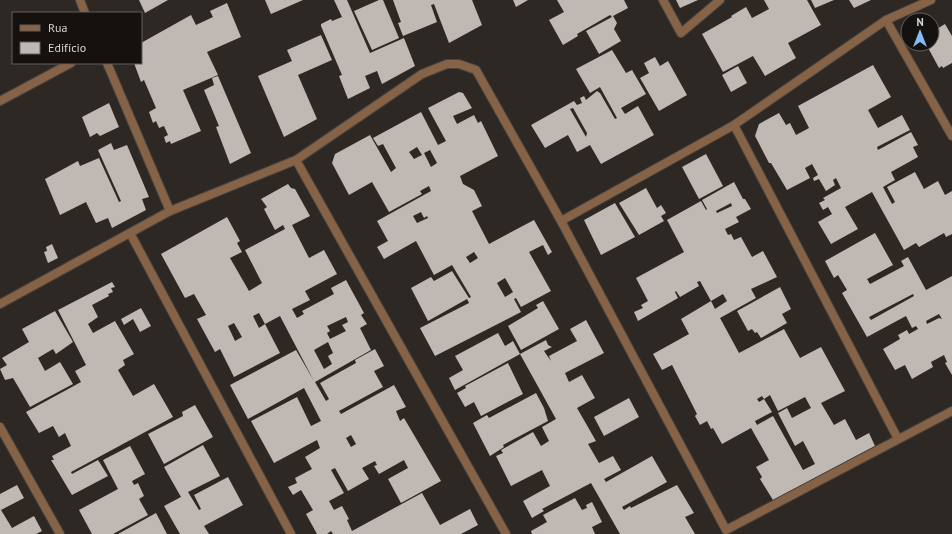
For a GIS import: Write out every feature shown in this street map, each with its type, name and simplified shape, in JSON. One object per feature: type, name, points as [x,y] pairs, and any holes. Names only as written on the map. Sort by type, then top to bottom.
[{"type":"street","points":[[80,0],[85,12]]},
{"type":"street","points":[[663,0],[681,33],[720,0]]},
{"type":"street","points":[[561,221],[734,125],[886,20],[931,0]]},
{"type":"street","points":[[886,20],[952,136]]},
{"type":"street","points":[[0,100],[69,64]]},
{"type":"street","points":[[107,64],[170,211]]},
{"type":"street","points":[[0,304],[170,211],[296,160],[422,74],[447,64],[459,64],[476,70],[561,221],[726,530],[952,411]]},
{"type":"street","points":[[734,125],[898,439]]},
{"type":"street","points":[[296,160],[506,534]]},
{"type":"street","points":[[130,233],[291,534]]},
{"type":"street","points":[[0,427],[60,534]]},
{"type":"building","points":[[139,0],[168,0],[145,13]]},
{"type":"building","points":[[265,0],[303,0],[271,14]]},
{"type":"building","points":[[334,0],[347,0],[370,53],[404,38],[415,66],[382,84],[377,71],[365,76],[370,88],[348,99],[339,76],[342,75],[321,26],[321,24],[331,19],[332,21],[342,17]]},
{"type":"building","points":[[379,0],[383,0],[399,38],[372,50],[354,11]]},
{"type":"building","points":[[393,0],[472,0],[482,25],[449,43],[434,4],[431,5],[437,22],[403,36],[398,23],[401,22]]},
{"type":"building","points":[[513,0],[528,0],[516,7]]},
{"type":"building","points":[[557,0],[624,0],[628,8],[613,16],[617,23],[614,29],[621,41],[599,54],[586,31],[612,17],[610,15],[577,34],[578,36],[563,45],[549,20],[564,12]]},
{"type":"building","points":[[676,0],[698,0],[680,8]]},
{"type":"building","points":[[764,0],[807,0],[821,25],[788,43],[796,58],[765,76],[753,56],[723,72],[702,34],[732,17],[731,16],[746,7],[752,18],[769,9]]},
{"type":"building","points":[[811,0],[834,0],[815,8]]},
{"type":"building","points":[[849,0],[871,0],[854,8]]},
{"type":"building","points":[[227,3],[241,37],[207,52],[218,75],[183,90],[201,131],[171,144],[170,141],[166,143],[164,137],[168,135],[164,126],[159,128],[156,121],[153,123],[149,112],[156,108],[144,80],[141,82],[134,64],[142,64],[142,42],[191,15],[196,25],[213,17],[210,11]]},
{"type":"building","points":[[945,24],[952,36],[952,63],[943,68],[942,66],[939,68],[930,52],[940,52],[940,27]]},
{"type":"building","points":[[321,35],[332,60],[298,75],[317,119],[284,137],[258,76],[292,61],[287,50]]},
{"type":"building","points":[[612,50],[626,73],[632,70],[646,94],[621,108],[625,114],[638,106],[654,135],[601,164],[590,145],[577,152],[568,135],[545,148],[531,125],[574,101],[577,105],[582,103],[580,98],[584,96],[586,100],[597,91],[600,93],[615,119],[617,118],[600,87],[590,93],[576,69]],"holes":[[[573,108],[587,133],[586,137],[570,109]]]},
{"type":"building","points":[[655,57],[660,66],[668,61],[687,95],[659,111],[640,78],[649,73],[644,63]]},
{"type":"building","points":[[873,65],[891,97],[868,110],[878,128],[902,115],[910,130],[877,147],[878,150],[911,132],[918,145],[913,147],[918,157],[891,172],[895,180],[883,187],[892,204],[895,202],[887,187],[915,172],[924,189],[938,181],[945,195],[952,191],[952,234],[946,237],[944,233],[919,247],[916,243],[904,250],[872,192],[845,207],[858,229],[831,244],[818,222],[832,214],[828,207],[823,210],[819,203],[825,200],[823,198],[841,188],[836,178],[833,180],[835,185],[826,191],[819,179],[814,181],[813,178],[818,175],[812,164],[805,168],[810,178],[787,190],[771,163],[769,163],[755,136],[759,124],[779,113],[786,125],[790,123],[796,135],[809,128],[798,106]]},
{"type":"building","points":[[738,66],[747,83],[731,92],[722,75]]},
{"type":"building","points":[[218,76],[251,153],[230,164],[216,127],[219,126],[204,90],[214,85],[212,78]]},
{"type":"building","points":[[459,92],[463,93],[472,108],[453,116],[457,124],[474,115],[478,123],[481,121],[498,156],[460,176],[463,184],[474,190],[482,206],[472,211],[489,244],[534,220],[552,252],[548,255],[543,245],[529,252],[551,291],[521,307],[516,298],[514,299],[521,312],[435,356],[420,328],[469,303],[467,299],[428,321],[411,288],[431,277],[434,281],[452,271],[469,298],[471,297],[452,265],[434,275],[416,241],[384,259],[377,247],[388,241],[377,221],[431,191],[429,186],[420,191],[422,194],[389,212],[372,182],[349,195],[332,163],[335,154],[370,135],[391,172],[396,168],[383,144],[378,146],[373,138],[421,112],[438,145],[446,141],[428,108]],"holes":[[[417,147],[422,155],[414,159],[409,152]],[[430,150],[437,163],[431,167],[424,153]],[[421,212],[424,218],[427,216],[428,218],[417,223],[413,216]],[[474,252],[478,258],[470,263],[466,257]],[[505,278],[513,292],[505,297],[497,283]]]},
{"type":"building","points":[[109,103],[119,127],[100,136],[97,133],[90,137],[82,117]]},
{"type":"building","points":[[111,143],[114,150],[127,145],[149,197],[142,199],[146,210],[112,228],[108,218],[96,223],[86,202],[60,215],[45,179],[78,161],[80,166],[99,158],[119,202],[121,201],[98,150]]},
{"type":"building","points":[[706,154],[723,186],[699,199],[682,167]]},
{"type":"building","points":[[734,182],[743,199],[745,199],[751,209],[736,217],[739,222],[725,229],[728,235],[731,234],[734,240],[741,237],[752,257],[763,251],[777,277],[751,289],[756,298],[720,318],[739,353],[784,329],[800,358],[821,347],[845,391],[821,403],[834,425],[845,419],[856,440],[869,433],[875,446],[773,500],[760,479],[762,477],[756,467],[769,460],[751,428],[722,444],[713,428],[711,429],[707,421],[700,425],[695,416],[697,414],[672,365],[662,370],[653,354],[689,334],[681,319],[711,301],[700,281],[697,282],[699,286],[680,297],[676,291],[675,292],[678,298],[638,321],[634,312],[643,308],[641,305],[648,301],[636,278],[684,252],[667,220],[701,201],[706,210],[707,209],[702,200]],"holes":[[[731,203],[732,206],[717,213],[716,211]],[[723,294],[727,301],[715,309],[711,301]],[[770,395],[778,411],[805,397],[811,408],[792,418],[787,408],[778,413],[795,446],[803,441],[815,464],[803,470],[773,416],[757,425],[755,421],[772,412],[764,399]],[[762,396],[764,399],[759,402],[757,399]]]},
{"type":"building","points":[[288,184],[291,188],[295,189],[310,216],[292,225],[309,258],[324,250],[337,274],[305,291],[310,300],[292,309],[297,318],[304,314],[302,311],[334,294],[331,288],[346,280],[364,313],[361,315],[367,324],[360,328],[371,350],[315,382],[326,401],[329,399],[320,383],[356,363],[355,360],[375,349],[384,366],[374,371],[383,387],[339,411],[341,414],[394,385],[406,407],[396,411],[400,421],[404,418],[441,481],[401,503],[388,479],[408,468],[404,460],[379,474],[374,466],[377,465],[375,461],[362,468],[369,479],[348,491],[335,468],[331,470],[344,493],[329,501],[334,510],[342,506],[349,519],[347,520],[352,531],[422,493],[440,525],[470,509],[478,525],[461,534],[333,534],[331,531],[327,534],[317,534],[306,514],[313,510],[301,490],[293,495],[288,487],[297,483],[295,478],[312,469],[305,457],[320,448],[317,440],[274,463],[251,421],[297,397],[311,426],[321,421],[304,388],[248,419],[230,385],[296,350],[314,381],[280,316],[265,324],[280,353],[234,377],[220,349],[215,352],[197,319],[206,315],[194,294],[185,298],[161,254],[227,217],[240,241],[237,243],[242,252],[230,258],[249,291],[262,283],[245,250],[285,229],[283,225],[275,230],[264,209],[267,207],[261,199]],"holes":[[[259,313],[265,324],[259,328],[253,316]],[[346,317],[348,322],[342,325],[346,331],[330,339],[327,333],[330,331],[327,326]],[[234,323],[242,337],[235,341],[228,326]],[[328,342],[333,353],[328,356],[332,364],[324,369],[314,350]],[[351,435],[356,444],[351,447],[346,438]]]},
{"type":"building","points":[[646,188],[657,208],[661,205],[666,213],[661,216],[664,221],[639,235],[619,203]]},
{"type":"building","points":[[615,203],[635,237],[601,255],[584,220]]},
{"type":"building","points":[[875,233],[893,265],[867,279],[870,284],[904,266],[901,261],[908,257],[926,290],[952,276],[952,375],[945,363],[947,362],[944,355],[931,362],[933,367],[912,379],[905,365],[895,370],[883,349],[900,339],[898,335],[907,330],[909,334],[918,329],[916,326],[912,328],[906,316],[867,337],[842,293],[847,290],[838,275],[834,278],[825,261]],"holes":[[[913,294],[914,296],[871,320],[869,317]],[[939,314],[942,319],[939,318],[927,324],[926,321]]]},
{"type":"building","points":[[52,244],[58,258],[48,263],[44,252],[47,251],[46,247]]},
{"type":"building","points":[[112,282],[115,287],[111,288],[113,292],[108,294],[109,296],[92,305],[98,317],[88,324],[93,333],[115,321],[134,354],[123,360],[125,365],[118,370],[133,396],[154,384],[173,417],[71,472],[72,474],[98,460],[108,476],[72,495],[51,460],[54,460],[52,456],[71,446],[65,433],[59,437],[53,426],[39,433],[26,412],[81,382],[75,371],[86,365],[58,310]]},
{"type":"building","points":[[780,287],[791,309],[782,314],[787,323],[761,338],[757,332],[755,333],[752,329],[748,331],[737,311]]},
{"type":"building","points":[[543,301],[559,329],[521,350],[508,326],[538,308],[536,305]]},
{"type":"building","points":[[141,308],[151,326],[140,332],[133,319],[124,325],[121,319]]},
{"type":"building","points":[[55,311],[73,342],[56,354],[53,349],[38,358],[45,371],[60,362],[73,384],[30,407],[13,378],[5,380],[0,369],[7,365],[2,358],[29,342],[22,329]]},
{"type":"building","points":[[586,320],[604,353],[565,373],[569,382],[582,375],[595,398],[577,408],[596,441],[588,444],[599,463],[613,456],[621,470],[604,479],[606,482],[652,456],[667,482],[622,507],[624,510],[630,506],[631,508],[677,485],[694,513],[685,517],[695,534],[620,534],[591,483],[542,509],[544,511],[532,518],[523,501],[550,486],[542,470],[511,486],[496,456],[503,453],[501,450],[533,432],[541,446],[549,441],[542,427],[556,419],[520,354],[546,340],[548,345],[552,347],[544,351],[551,361],[549,356],[577,341],[570,329]]},
{"type":"building","points":[[498,333],[505,346],[513,341],[520,354],[455,390],[449,378],[463,370],[455,356]]},
{"type":"building","points":[[508,363],[523,394],[481,416],[474,402],[465,407],[457,393],[466,388],[465,386]]},
{"type":"building","points":[[536,393],[544,408],[548,421],[503,445],[504,447],[490,456],[473,423],[487,415],[489,418]]},
{"type":"building","points":[[629,398],[639,417],[604,436],[594,417]]},
{"type":"building","points":[[195,405],[213,437],[164,464],[148,434],[183,416],[182,412]]},
{"type":"building","points":[[203,445],[220,476],[188,492],[199,510],[201,509],[194,495],[228,477],[243,505],[204,526],[209,534],[180,534],[164,506],[181,497],[164,467]]},
{"type":"building","points":[[130,446],[145,474],[132,481],[134,485],[138,483],[144,496],[139,499],[148,515],[113,534],[92,534],[79,510],[118,489],[103,460]]},
{"type":"building","points":[[17,485],[24,498],[1,510],[12,528],[34,516],[42,531],[36,534],[0,534],[0,494]]},
{"type":"building","points":[[575,498],[582,510],[587,508],[586,505],[592,502],[602,522],[592,527],[595,534],[532,534],[531,531],[547,522],[543,515]]},
{"type":"building","points":[[156,513],[167,534],[118,534]]}]
